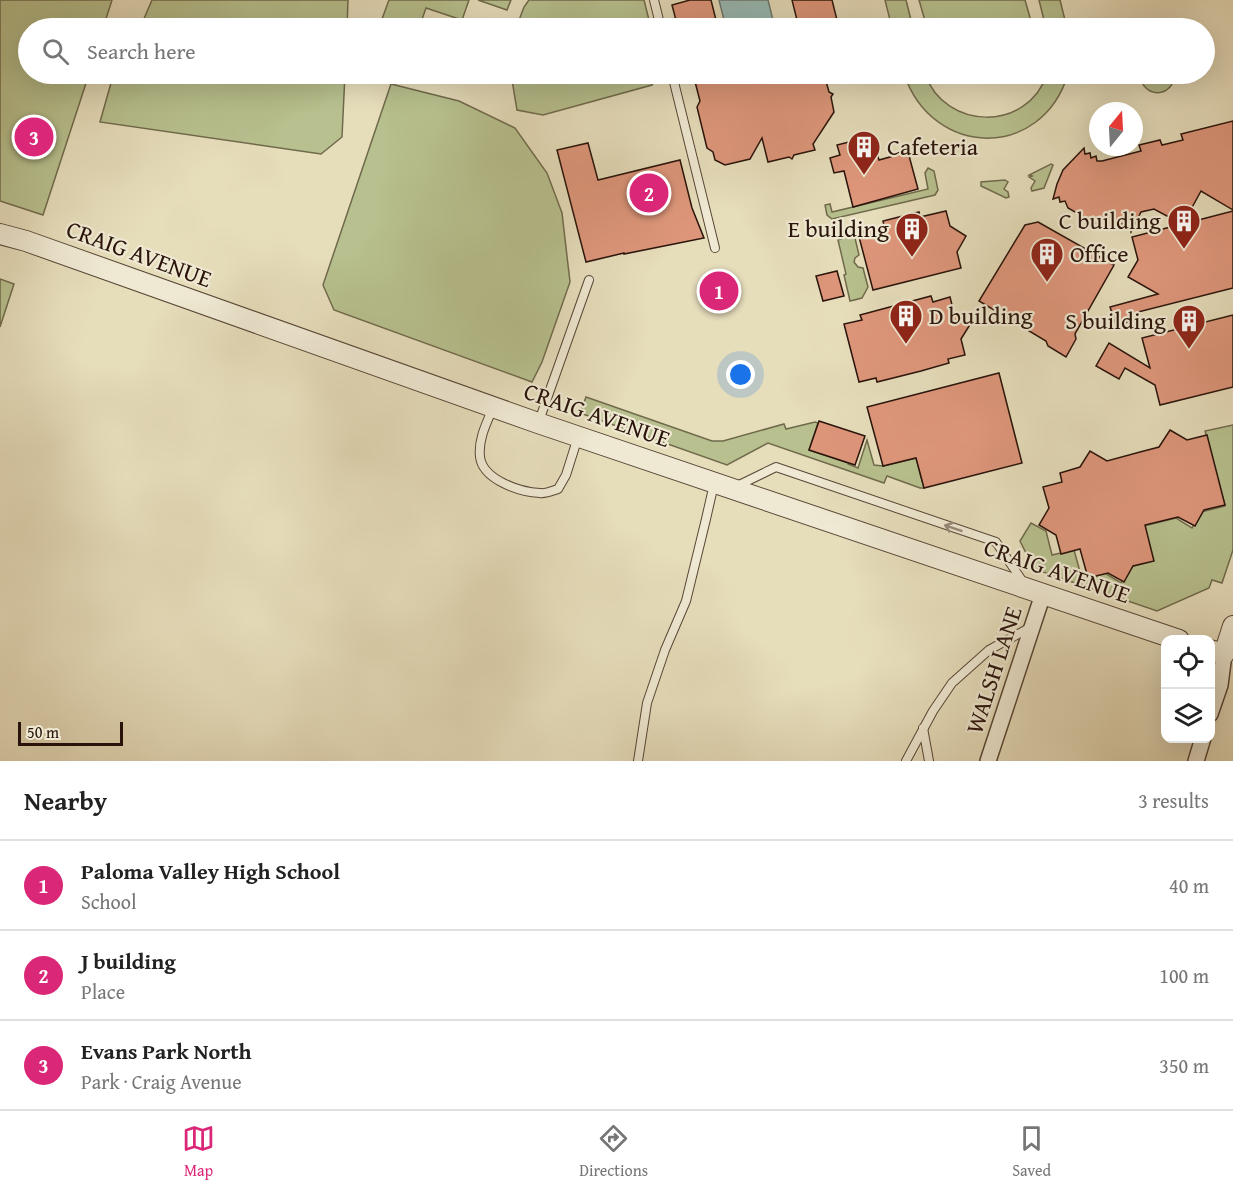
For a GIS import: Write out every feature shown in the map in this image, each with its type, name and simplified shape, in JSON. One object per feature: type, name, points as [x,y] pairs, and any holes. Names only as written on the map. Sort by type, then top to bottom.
[{"type":"street","name":"CRAIG AVENUE","points":[[0,234],[26,241],[538,423],[1167,635]]},
{"type":"street","name":"WALSH LANE","points":[[988,761],[1032,627],[1035,591]]},
{"type":"street","points":[[1215,706],[1226,687],[1217,652],[1233,626]]},
{"type":"street","points":[[1196,761],[1201,743]]},
{"type":"lane","points":[[654,0],[658,18]]},
{"type":"lane","points":[[674,84],[715,248]]},
{"type":"lane","points":[[538,423],[589,280]]},
{"type":"lane","points":[[493,407],[480,439],[480,459],[490,476],[513,487],[542,494],[558,489],[566,475],[579,436]]},
{"type":"lane","points":[[638,761],[647,703],[665,650],[686,601],[706,519],[723,485],[776,467],[996,542],[1035,591]]},
{"type":"lane","points":[[906,761],[933,711],[952,684],[988,650],[1032,627]]},
{"type":"lane","points":[[923,728],[929,761]]},
{"type":"green space","points":[[0,0],[112,0],[106,18],[18,18],[18,84],[86,84],[43,215],[0,201]]},
{"type":"green space","points":[[152,0],[348,0],[347,18],[144,18]]},
{"type":"green space","points":[[389,0],[469,0],[463,18],[426,8],[422,18],[382,18]]},
{"type":"green space","points":[[478,0],[511,0],[507,10]]},
{"type":"green space","points":[[529,0],[644,0],[648,18],[520,18]]},
{"type":"green space","points":[[885,0],[906,0],[910,18],[890,18]]},
{"type":"green space","points":[[919,0],[1025,0],[1030,18],[924,18]]},
{"type":"green space","points":[[1039,0],[1060,0],[1064,18],[1044,18]]},
{"type":"green space","points":[[111,84],[345,84],[342,137],[321,154],[100,122]]},
{"type":"green space","points":[[391,84],[459,101],[515,128],[547,173],[562,213],[570,282],[542,362],[532,382],[334,310],[323,285]]},
{"type":"green space","points":[[513,84],[653,84],[543,115],[517,110]]},
{"type":"green space","points":[[909,84],[930,84],[935,93],[950,106],[967,114],[986,117],[1005,115],[1023,106],[1037,93],[1042,84],[1063,84],[1055,102],[1035,122],[1012,134],[987,138],[962,134],[938,122],[918,102]]},
{"type":"green space","points":[[1143,84],[1172,84],[1164,92],[1158,93],[1146,88]]},
{"type":"green space","points":[[1053,165],[1044,188],[1032,191],[1031,188],[1035,181],[1029,175]]},
{"type":"green space","points":[[928,168],[934,171],[938,190],[935,195],[832,219],[827,215],[825,205],[830,204],[832,212],[928,189],[925,173]]},
{"type":"green space","points":[[1005,180],[1008,182],[1004,189],[1008,192],[1009,197],[1006,198],[981,186],[981,182]]},
{"type":"green space","points":[[851,236],[855,238],[859,255],[854,262],[858,267],[863,268],[868,287],[862,298],[850,301],[838,240]]},
{"type":"green space","points":[[0,279],[14,284],[0,327]]},
{"type":"green space","points":[[586,397],[712,441],[723,441],[784,424],[786,429],[815,422],[818,423],[809,450],[858,468],[867,440],[874,465],[883,466],[916,458],[924,488],[887,476],[884,483],[768,443],[727,465],[580,413]]},
{"type":"green space","points":[[1233,425],[1233,550],[1222,583],[1212,580],[1209,588],[1157,611],[1034,569],[1020,541],[1031,523],[1046,531],[1052,555],[1074,550],[1082,579],[1105,573],[1121,583],[1130,567],[1153,561],[1144,526],[1176,518],[1192,528],[1201,512],[1225,506],[1205,431]]},
{"type":"water","points":[[719,0],[768,0],[772,18],[724,18]]},
{"type":"building","points":[[690,0],[711,0],[716,18],[675,18],[672,5]]},
{"type":"building","points":[[792,0],[832,0],[836,18],[796,18]]},
{"type":"building","points":[[696,84],[827,84],[829,92],[833,94],[831,97],[834,112],[813,144],[815,150],[794,155],[792,159],[789,157],[768,162],[762,138],[750,159],[725,165],[715,160],[713,152],[707,148],[697,107],[700,101]]},
{"type":"building","points":[[1233,121],[1233,210],[1201,191],[1183,224],[1233,211],[1233,288],[1138,312],[1140,319],[1116,325],[1110,307],[1158,294],[1128,277],[1138,260],[1132,237],[1182,224],[1154,209],[1141,212],[1131,232],[1128,222],[1105,229],[1068,208],[1065,201],[1060,202],[1059,197],[1053,199],[1057,184],[1063,170],[1084,148],[1085,154],[1089,153],[1091,158],[1096,156],[1097,161],[1122,156],[1143,156],[1143,144],[1160,140],[1162,145],[1183,140],[1181,134]]},
{"type":"building","name":"Cafeteria","points":[[869,137],[879,160],[908,152],[918,189],[853,207],[844,171],[834,173],[830,158],[840,155],[837,145]]},
{"type":"building","points":[[588,143],[598,180],[680,160],[692,208],[704,238],[586,262],[557,150]]},
{"type":"building","name":"E building","points":[[946,211],[950,226],[966,236],[957,252],[961,268],[873,290],[858,233],[884,226],[883,221],[919,212],[920,217]]},
{"type":"building","name":"Office","points":[[1038,222],[1114,265],[1075,334],[1076,339],[1066,357],[1048,346],[1046,341],[979,301],[1025,225]]},
{"type":"building","points":[[837,271],[844,296],[823,301],[816,276]]},
{"type":"building","name":"D building","points":[[931,296],[933,302],[950,297],[954,313],[971,323],[961,339],[965,355],[948,359],[949,363],[921,371],[877,382],[876,378],[859,382],[844,324],[862,320],[860,315]]},
{"type":"building","name":"S building","points":[[1233,315],[1233,387],[1160,405],[1155,385],[1125,368],[1119,379],[1096,366],[1109,343],[1150,368],[1142,338]]},
{"type":"building","points":[[999,373],[1022,463],[924,488],[916,458],[883,466],[867,407]]},
{"type":"building","points":[[819,421],[865,436],[855,465],[809,450]]},
{"type":"building","points":[[1170,430],[1187,440],[1207,435],[1225,505],[1204,510],[1195,526],[1178,517],[1145,525],[1154,561],[1133,566],[1124,582],[1108,573],[1088,578],[1080,549],[1061,554],[1056,535],[1039,525],[1049,508],[1043,487],[1062,482],[1060,473],[1080,467],[1090,451],[1107,461],[1159,447]]},
{"type":"place","name":"Evans Park North","points":[[34,137]]},
{"type":"place","name":"Cafeteria","points":[[864,176]]},
{"type":"place","name":"J building","points":[[649,193]]},
{"type":"place","name":"C building","points":[[1184,250]]},
{"type":"place","name":"E building","points":[[912,258]]},
{"type":"place","name":"Office","points":[[1047,283]]},
{"type":"place","name":"Paloma Valley High School","points":[[719,291]]},
{"type":"place","name":"D building","points":[[906,345]]},
{"type":"place","name":"S building","points":[[1189,350]]}]
